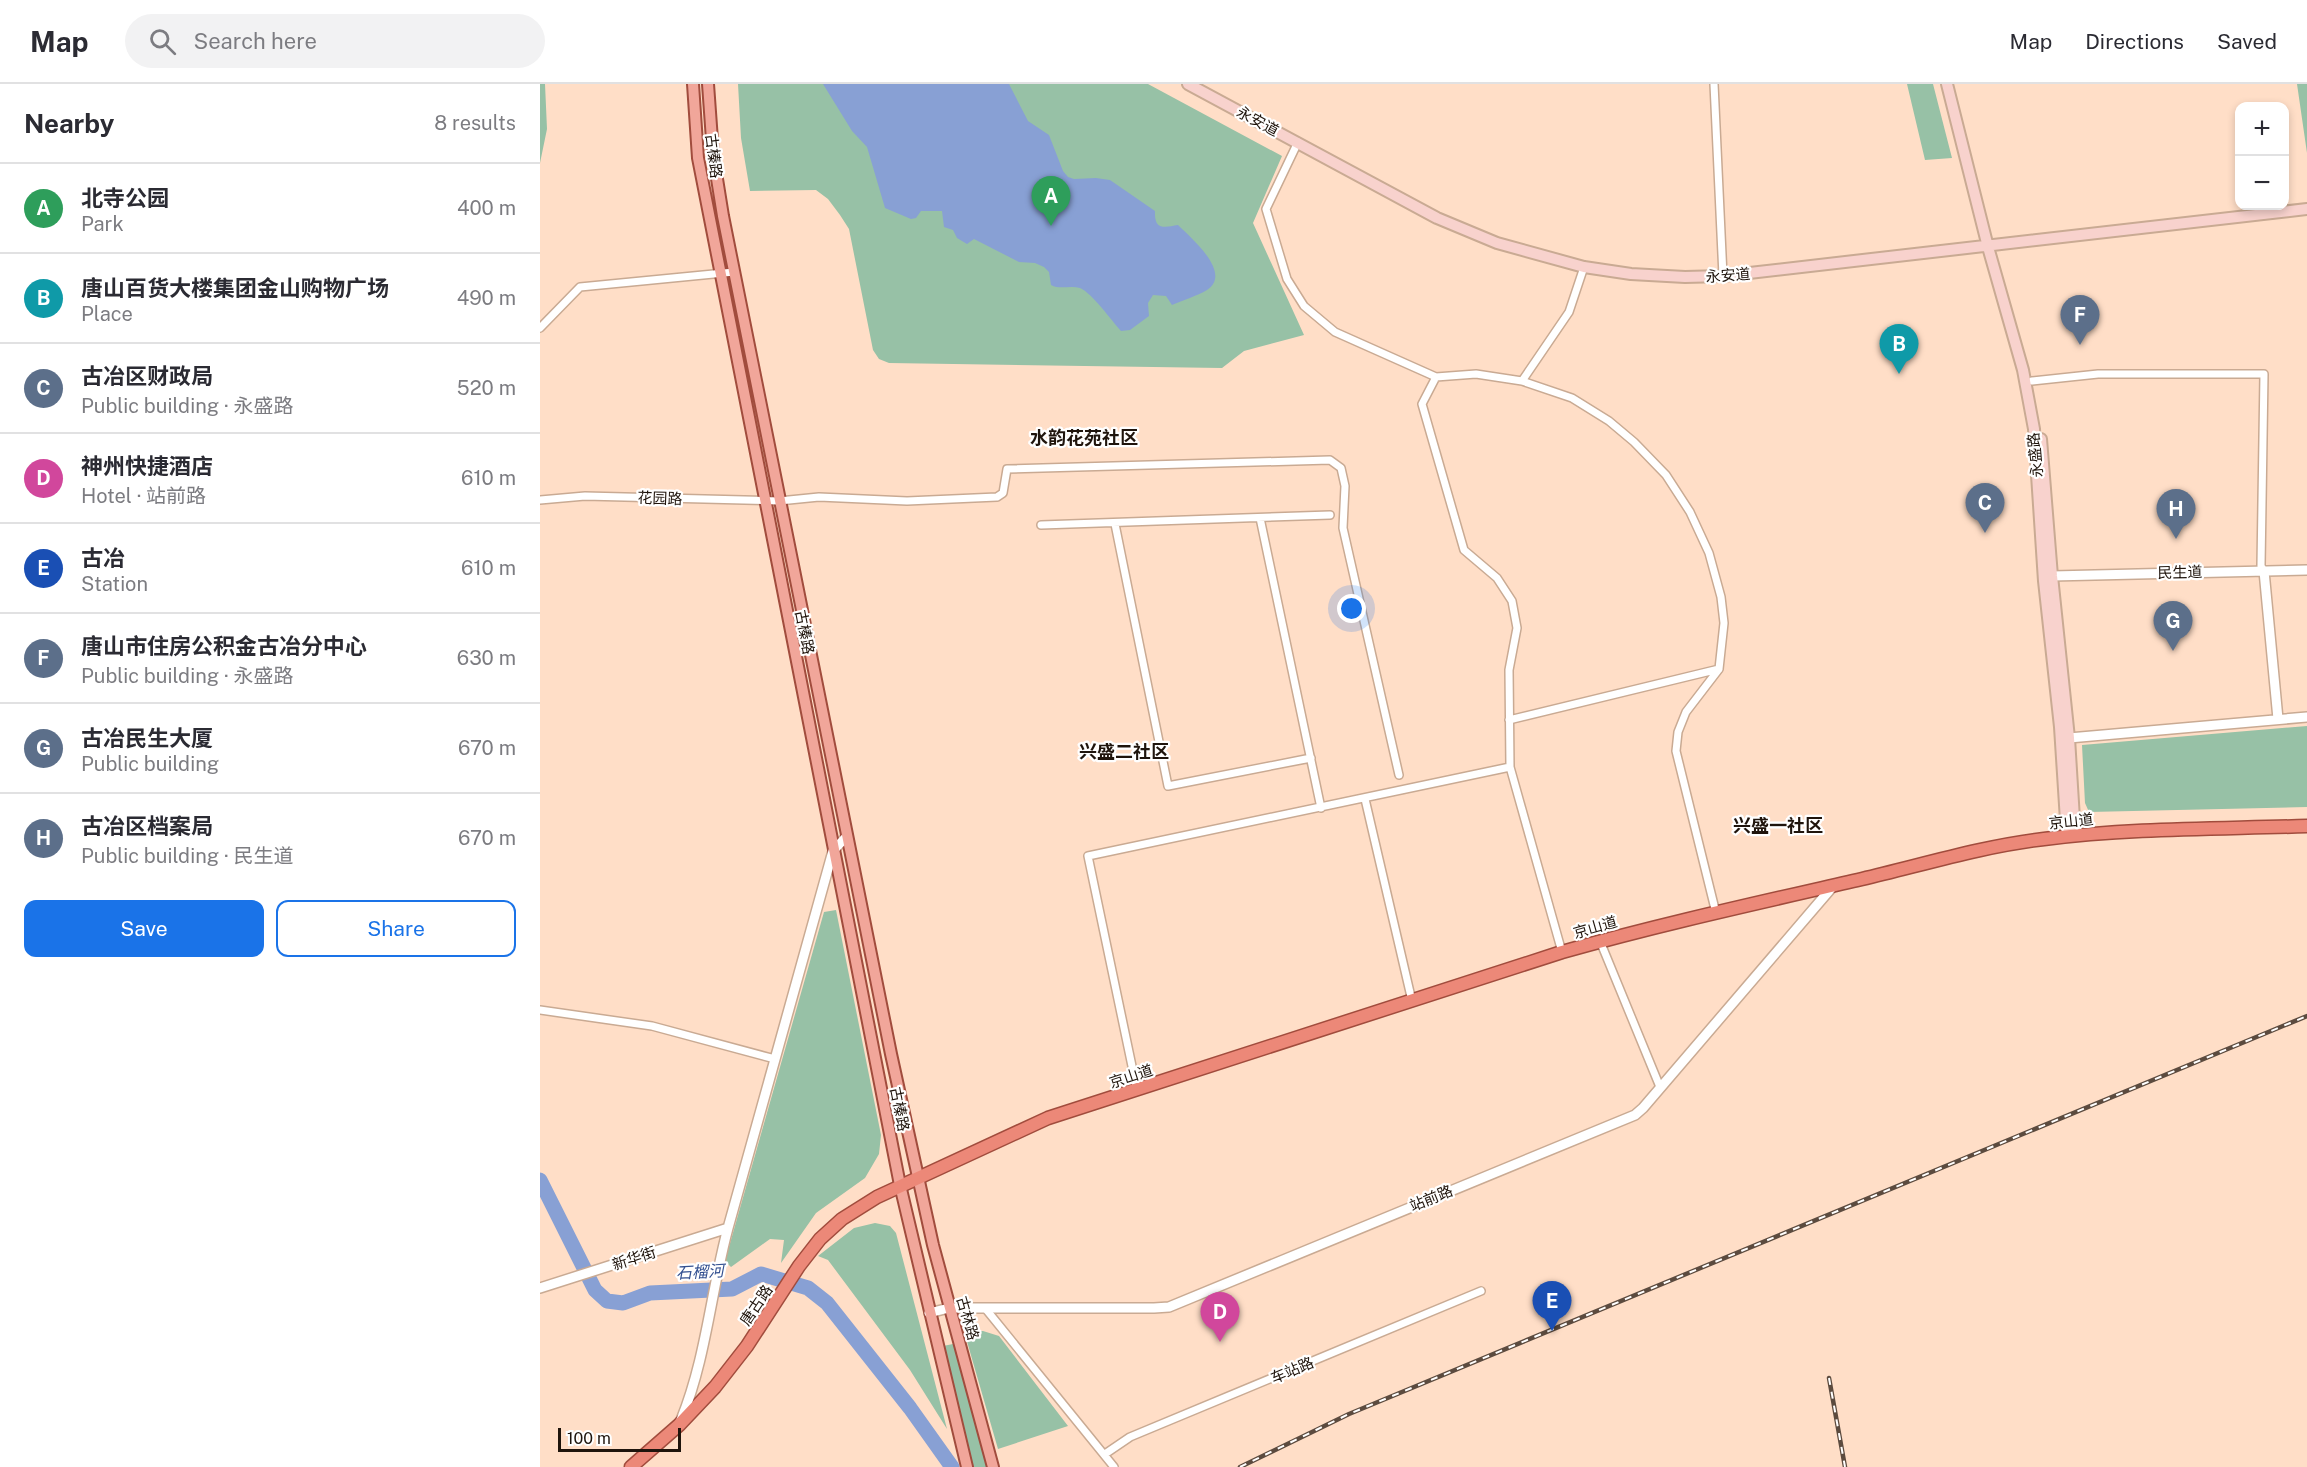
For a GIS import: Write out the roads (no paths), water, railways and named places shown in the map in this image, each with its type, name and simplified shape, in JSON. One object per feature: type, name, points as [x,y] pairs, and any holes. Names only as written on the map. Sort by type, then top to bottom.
[{"type":"highway","name":"京山道","points":[[918,1177],[1048,1118],[1600,941],[2002,846],[2071,836],[2307,826]]},
{"type":"highway","name":"唐古路","points":[[631,1467],[679,1425],[715,1387],[779,1300],[820,1239],[842,1219],[918,1177]]},
{"type":"main road","name":"古榛路","points":[[693,84],[698,158],[832,851],[900,1185]]},
{"type":"main road","name":"古榛路","points":[[708,84],[713,154],[734,272],[846,837],[918,1177]]},
{"type":"main road","name":"永安道","points":[[1188,84],[1437,218],[1497,243],[1584,267],[1642,275],[1724,276],[2307,209]]},
{"type":"main road","name":"永盛路","points":[[1947,84],[2023,370],[2034,429],[2044,581],[2071,836]]},
{"type":"main road","name":"永盛路","points":[[1954,84],[1991,247],[2032,381],[2040,424],[2052,576],[2069,738],[2071,836]]},
{"type":"main road","name":"古林路","points":[[918,1177],[949,1308],[993,1467]]},
{"type":"main road","points":[[900,1185],[967,1467]]},
{"type":"street","points":[[1714,84],[1724,276]]},
{"type":"street","points":[[1298,142],[1266,209],[1287,279],[1304,306],[1335,332],[1436,377],[1476,375],[1522,381],[1572,398],[1610,421],[1634,442],[1666,475],[1690,512],[1709,553],[1721,597],[1724,623],[1719,669],[1686,712],[1678,732],[1676,750],[1716,913]]},
{"type":"street","points":[[1522,381],[1569,312],[1584,267]]},
{"type":"street","points":[[540,328],[580,287],[734,272]]},
{"type":"street","points":[[2032,381],[2098,374],[2264,374],[2261,566],[2264,570],[2278,719]]},
{"type":"street","points":[[1436,377],[1422,404],[1464,550],[1497,578],[1512,601],[1517,628],[1509,670],[1510,767],[1562,952]]},
{"type":"street","name":"花园路","points":[[540,500],[585,496],[764,501],[819,497],[907,501],[997,497],[1003,492],[1007,469],[1330,460],[1341,468],[1345,486],[1343,528],[1399,775]]},
{"type":"street","points":[[1041,525],[1330,515]]},
{"type":"street","points":[[1260,518],[1321,808]]},
{"type":"street","points":[[1114,524],[1168,786],[1311,758]]},
{"type":"street","name":"民生道","points":[[2052,576],[2307,570]]},
{"type":"street","points":[[1509,720],[1719,669]]},
{"type":"street","points":[[2069,738],[2307,717]]},
{"type":"street","points":[[1137,1090],[1088,856],[1510,767]]},
{"type":"street","points":[[1365,799],[1412,1001]]},
{"type":"street","points":[[679,1425],[694,1387],[728,1227],[832,851],[846,837]]},
{"type":"street","name":"站前路","points":[[929,1313],[949,1308],[1169,1307],[1635,1115],[1834,885]]},
{"type":"street","points":[[1600,941],[1660,1088]]},
{"type":"street","points":[[540,1010],[652,1026],[775,1059]]},
{"type":"street","name":"新华街","points":[[540,1288],[728,1227]]},
{"type":"street","name":"车站路","points":[[1105,1454],[1130,1437],[1481,1292]]},
{"type":"street","points":[[985,1308],[1114,1467]]},
{"type":"water","points":[[823,84],[1009,84],[1028,121],[1049,135],[1063,171],[1068,177],[1110,180],[1155,211],[1158,225],[1165,227],[1178,225],[1200,247],[1213,265],[1214,283],[1207,290],[1172,305],[1166,296],[1153,295],[1148,303],[1149,316],[1130,330],[1121,331],[1085,291],[1076,287],[1051,285],[1049,272],[1044,267],[1035,263],[1019,262],[974,239],[967,244],[957,238],[953,230],[944,227],[942,211],[921,211],[916,218],[911,219],[885,208],[867,147],[852,131]]},
{"type":"waterway","name":"石榴河","points":[[540,1180],[595,1290],[607,1301],[623,1303],[650,1293],[732,1289],[761,1274],[808,1288],[827,1303],[910,1408],[952,1467]]},
{"type":"railway","points":[[1240,1467],[1349,1414],[2307,1016]]},
{"type":"railway","points":[[1829,1378],[1845,1467]]},
{"type":"place","name":"北寺公园","points":[[1051,226]]},
{"type":"place","name":"唐山市住房公积金古冶分中心","points":[[2080,345]]},
{"type":"place","name":"唐山百货大楼集团金山购物广场","points":[[1899,374]]},
{"type":"place","name":"古冶区财政局","points":[[1985,533]]},
{"type":"place","name":"古冶区档案局","points":[[2176,539]]},
{"type":"place","name":"古冶民生大厦","points":[[2173,651]]},
{"type":"place","name":"古冶","points":[[1552,1331]]},
{"type":"place","name":"神州快捷酒店","points":[[1220,1342]]},
{"type":"district","name":"水韵花苑社区","points":[[1084,437]]},
{"type":"district","name":"兴盛二社区","points":[[1124,751]]},
{"type":"district","name":"兴盛一社区","points":[[1778,825]]}]
